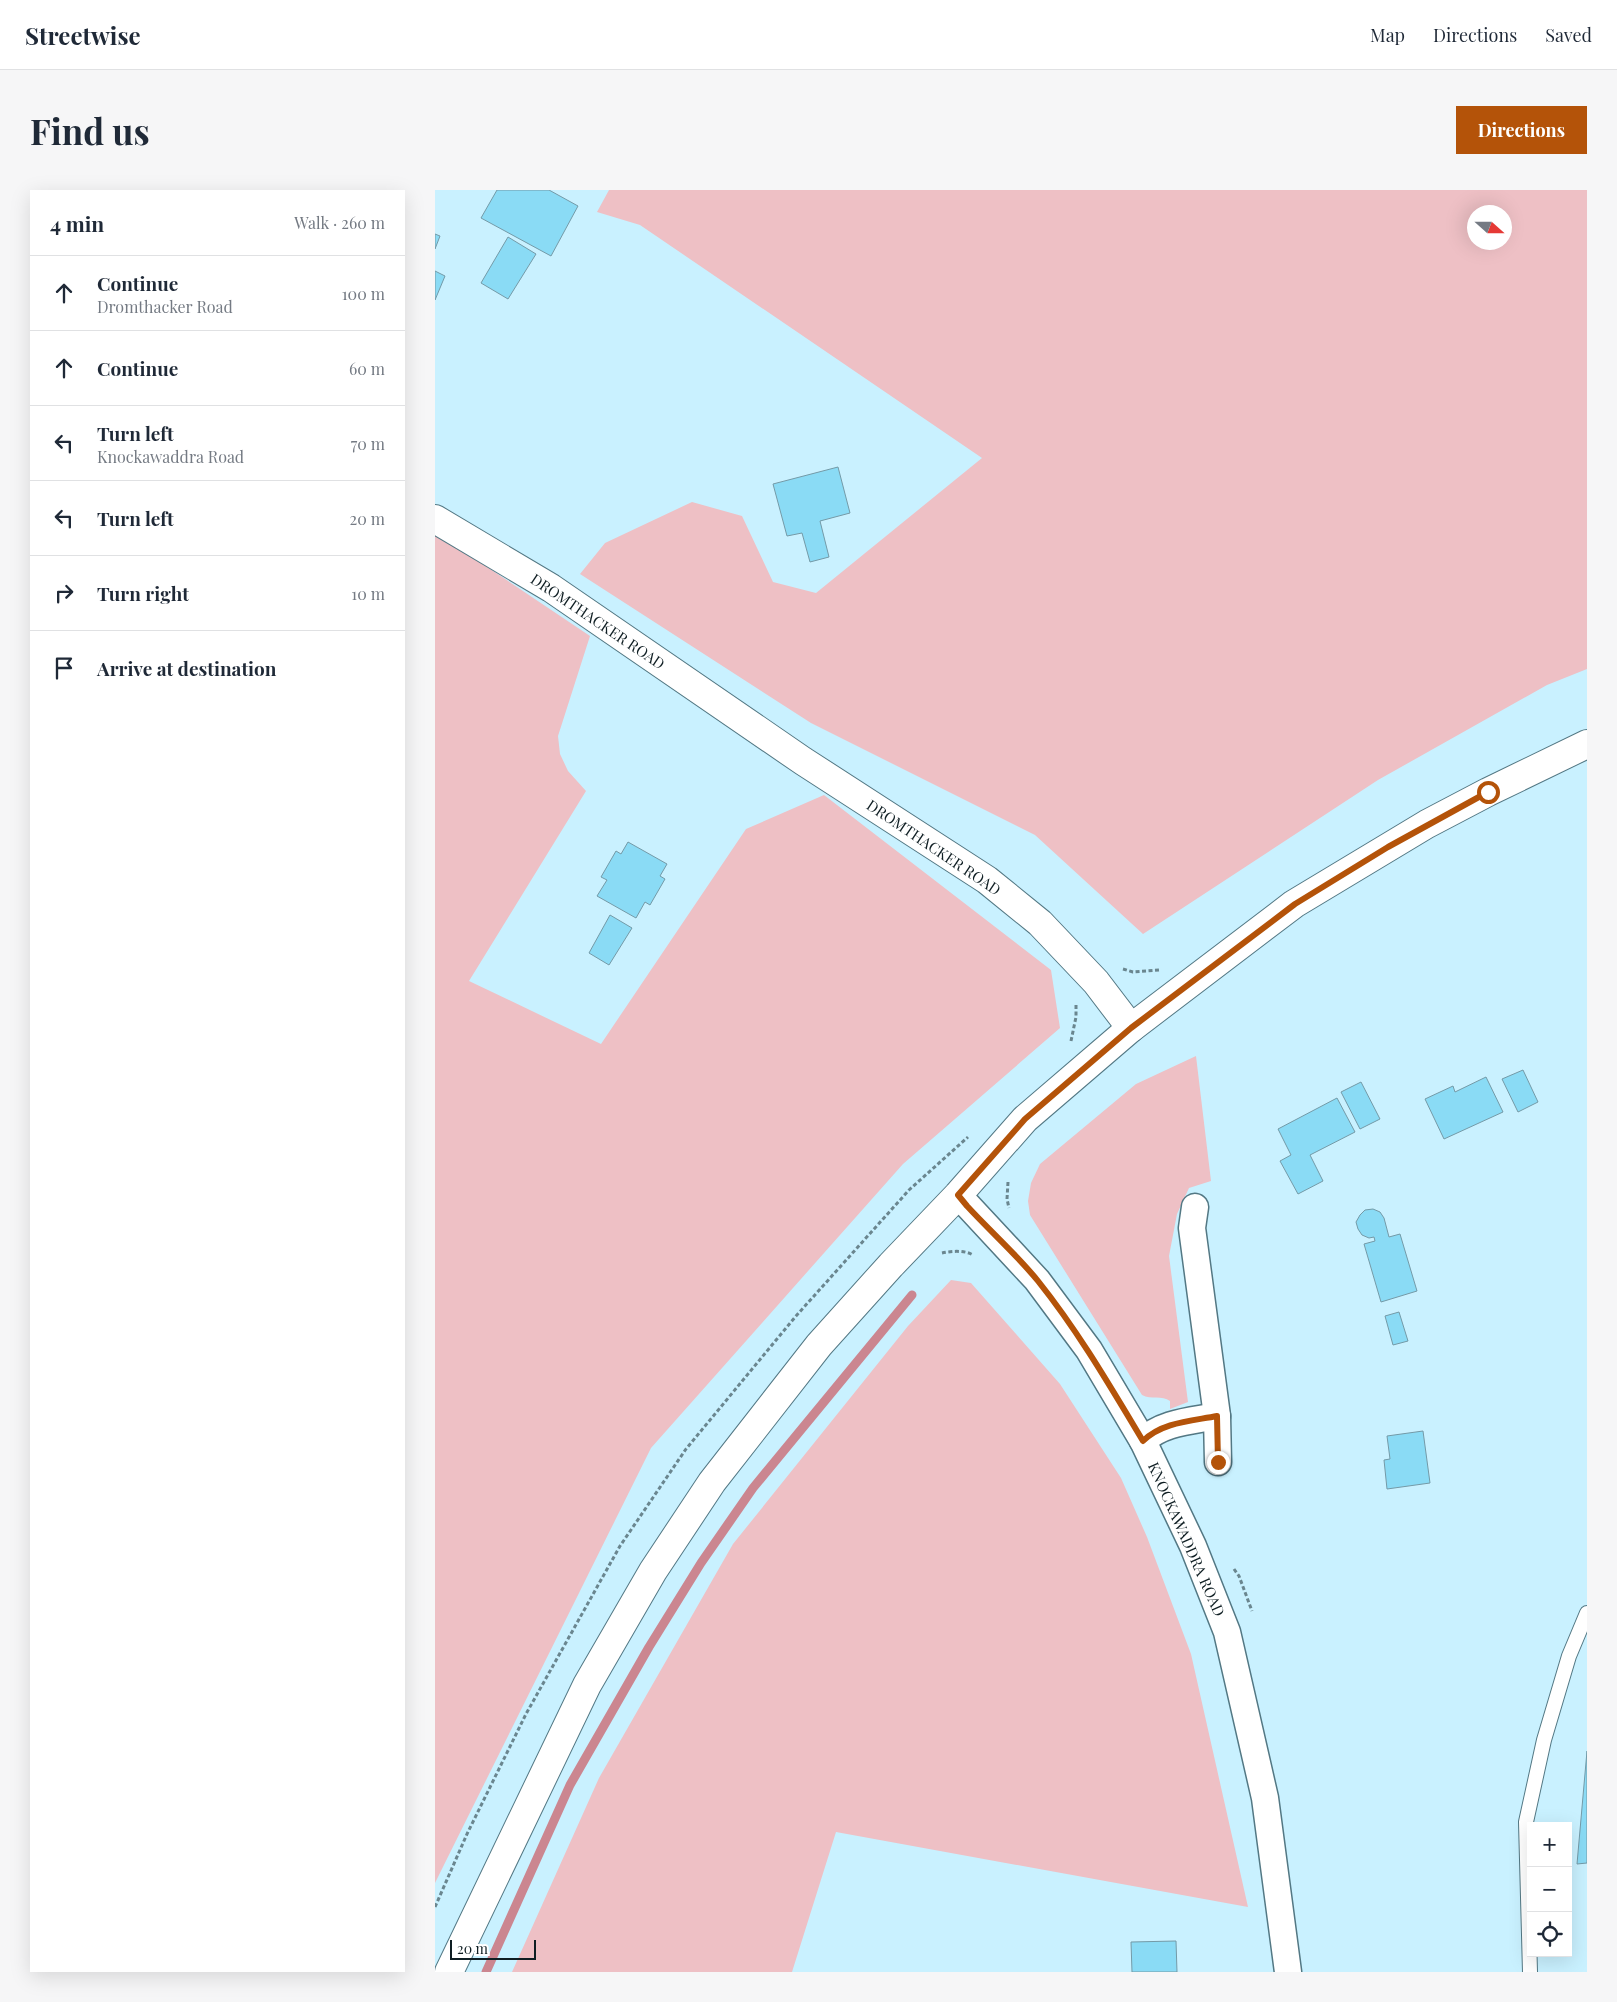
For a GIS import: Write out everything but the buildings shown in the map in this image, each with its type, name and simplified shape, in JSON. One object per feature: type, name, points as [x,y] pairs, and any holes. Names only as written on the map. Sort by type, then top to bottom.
[{"type":"street","name":"DROMTHACKER ROAD","points":[[435,519],[551,588],[803,761],[987,880],[1046,929],[1091,977],[1131,1028]]},
{"type":"street","points":[[449,1972],[587,1685],[653,1571],[712,1482],[819,1345],[891,1265],[958,1195],[1025,1119],[1131,1028],[1295,904],[1427,824],[1587,744]]},
{"type":"street","name":"KNOCKAWADDRA ROAD","points":[[958,1195],[1037,1280],[1089,1350],[1143,1441],[1193,1546],[1227,1632],[1265,1798],[1288,1972]]},
{"type":"street","points":[[1195,1207],[1191,1228],[1217,1416],[1218,1462]]},
{"type":"street","points":[[1143,1441],[1151,1434],[1163,1428],[1217,1416]]},
{"type":"lane","points":[[1530,1972],[1525,1822],[1544,1740],[1569,1656],[1587,1612]]},
{"type":"path","points":[[1009,1180],[1007,1199],[1011,1214]]},
{"type":"path","points":[[939,1254],[968,1252],[975,1256]]},
{"type":"shaded area","points":[[609,190],[1587,190],[1587,669],[1547,685],[1378,780],[1143,934],[1035,835],[811,723],[580,574],[605,543],[692,502],[742,516],[773,582],[816,593],[982,458],[640,225],[597,212]]},
{"type":"shaded area","points":[[435,532],[590,636],[558,736],[560,754],[568,771],[586,791],[469,981],[601,1044],[746,829],[824,795],[1051,970],[1060,1028],[903,1164],[651,1448],[435,1883]]},
{"type":"shaded area","points":[[1196,1056],[1211,1181],[1189,1188],[1177,1214],[1169,1256],[1188,1402],[1170,1409],[1170,1401],[1167,1399],[1142,1395],[1030,1215],[1028,1201],[1031,1183],[1040,1164],[1136,1084]]},
{"type":"shaded area","points":[[951,1280],[971,1283],[1060,1384],[1121,1478],[1147,1537],[1191,1654],[1248,1907],[836,1832],[792,1972],[512,1972],[599,1778],[733,1544],[908,1326]]},
{"type":"waterway","points":[[486,1972],[570,1785],[649,1647],[701,1563],[753,1488],[912,1295]]},
{"type":"route","points":[[1218,1462],[1217,1416],[1163,1428],[1151,1434],[1143,1441],[1089,1350],[1070,1323],[1037,1280],[958,1195],[1025,1119],[1131,1028],[1244,942],[1295,904],[1427,824],[1488,792]]}]
